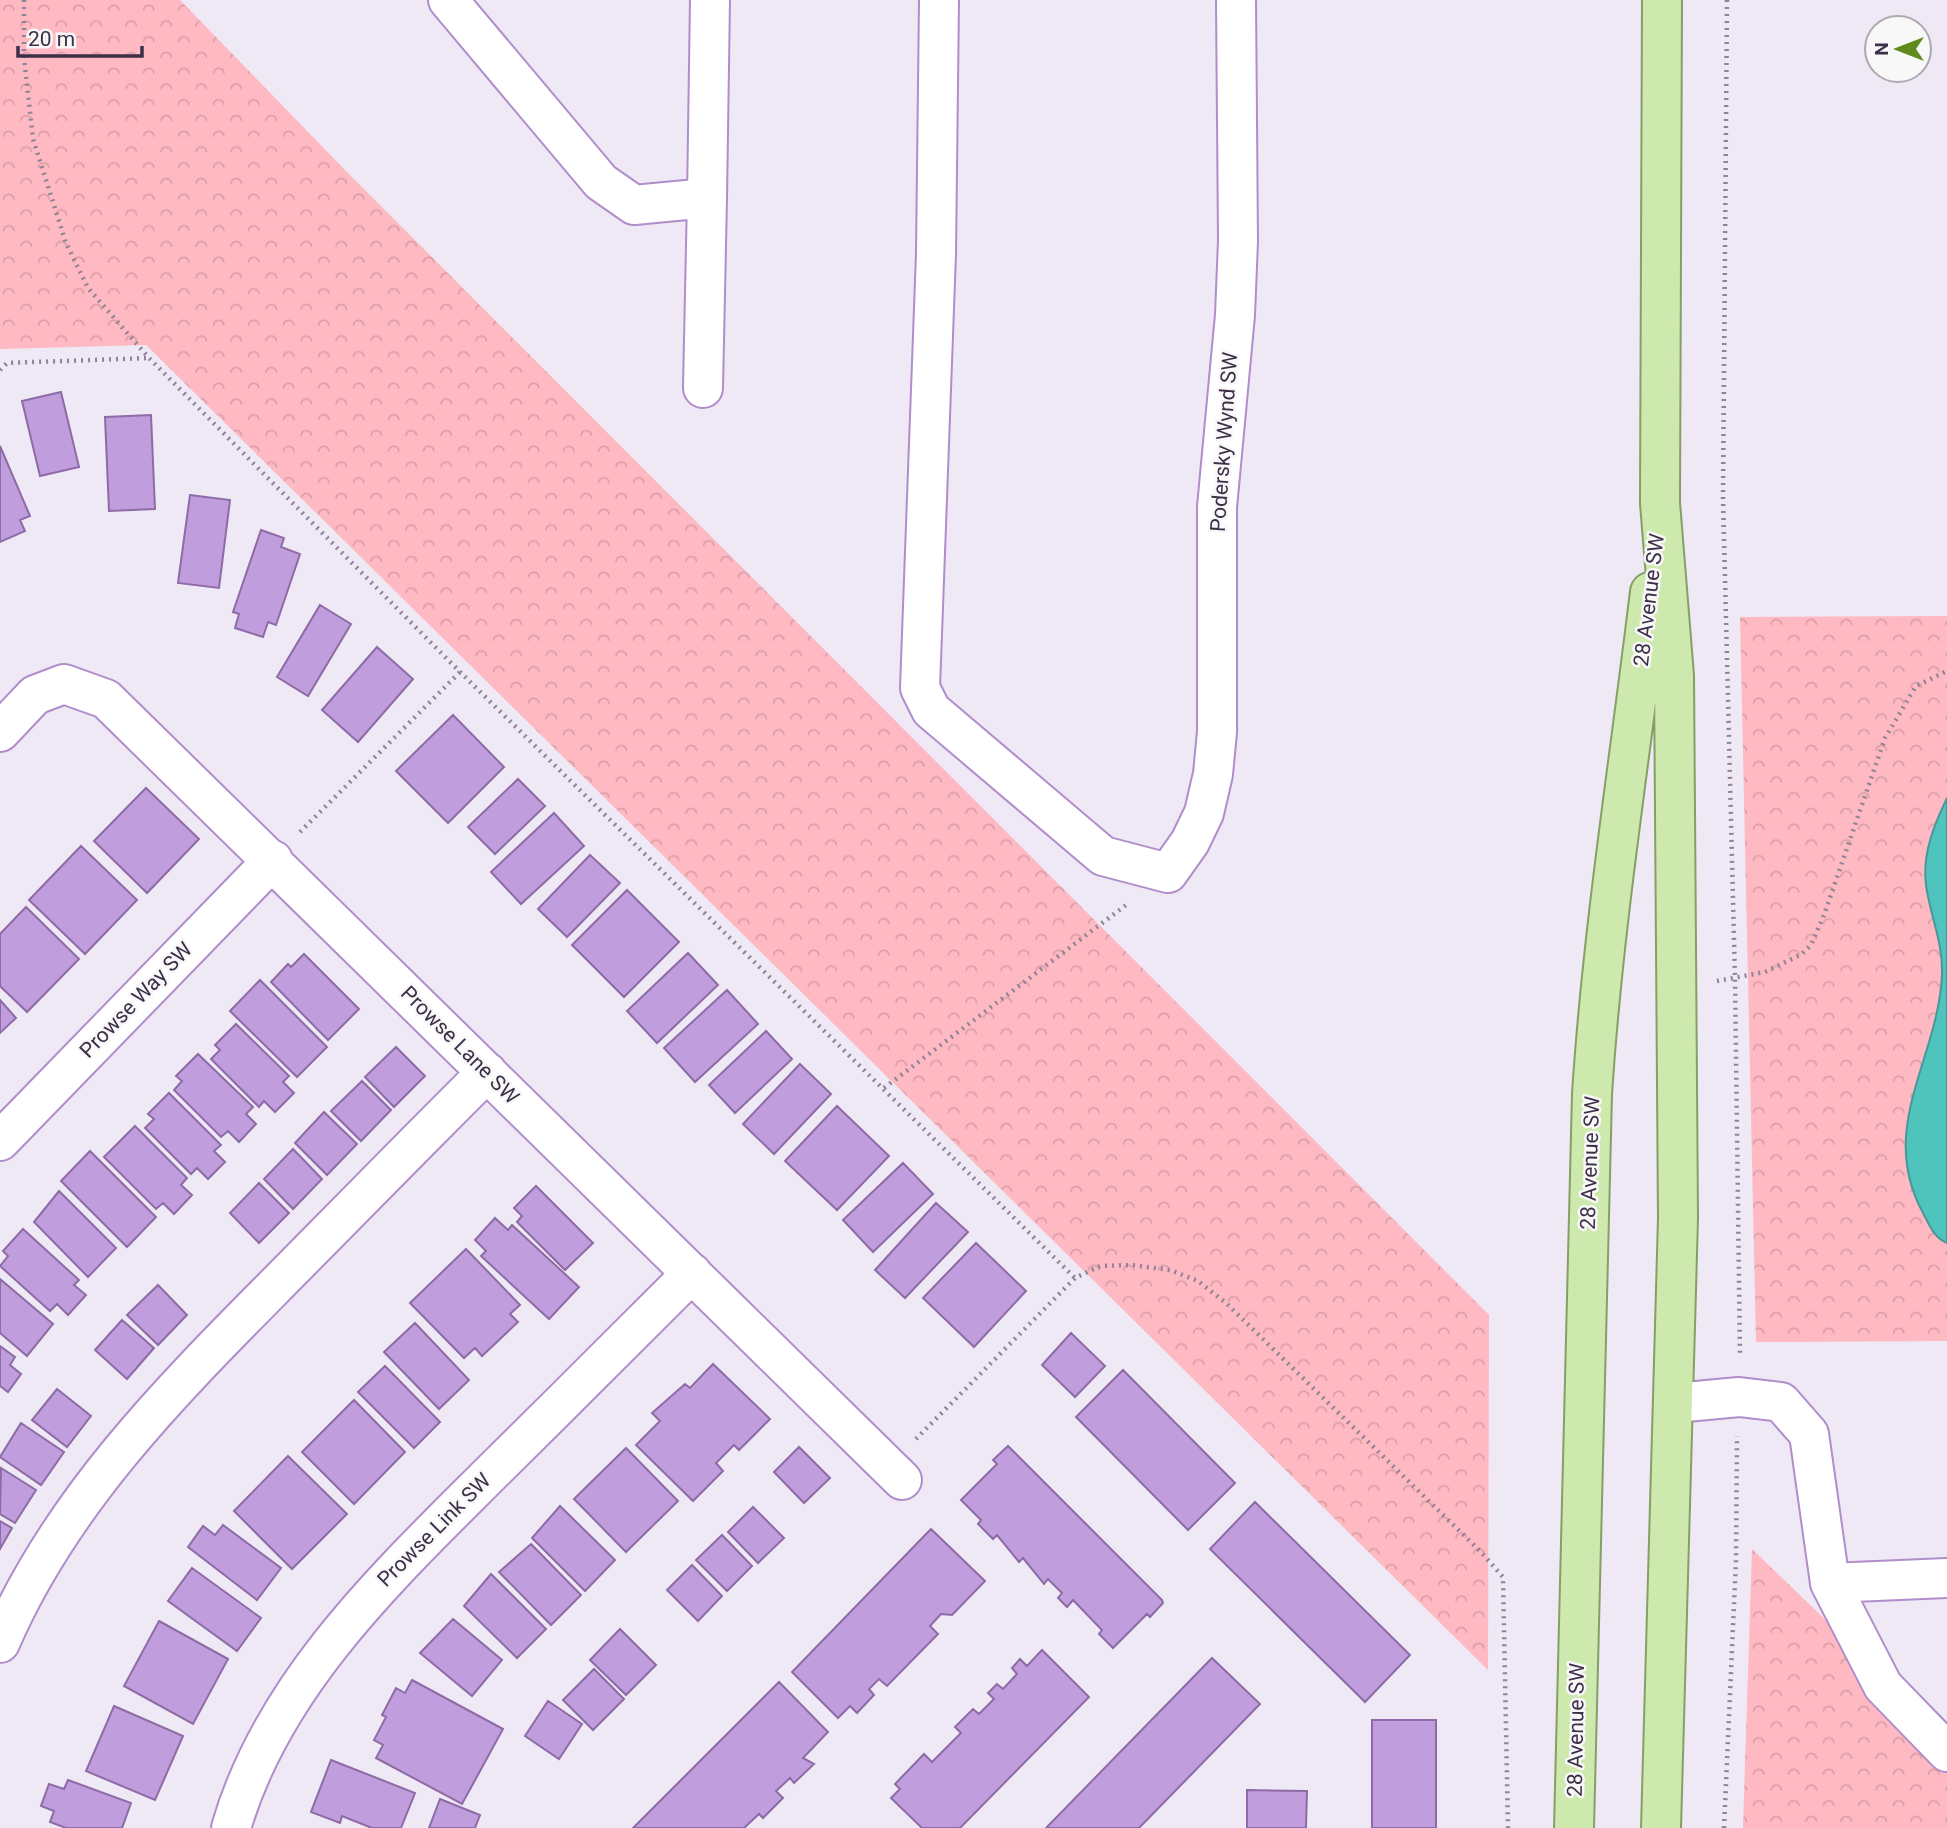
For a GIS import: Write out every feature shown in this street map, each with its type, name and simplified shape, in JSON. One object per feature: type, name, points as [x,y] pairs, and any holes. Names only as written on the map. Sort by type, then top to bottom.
[{"type":"main road","name":"28 Avenue SW","points":[[1661,1828],[1675,1403],[1678,1218],[1674,676],[1660,503],[1662,0]]},
{"type":"main road","name":"28 Avenue SW","points":[[1574,1828],[1592,1094],[1600,981],[1625,805],[1660,503]]},
{"type":"street","points":[[448,0],[601,182],[634,205],[707,198]]},
{"type":"street","points":[[703,388],[710,0]]},
{"type":"street","points":[[939,0],[936,254],[920,688],[931,710],[1103,856],[1168,873]]},
{"type":"street","name":"Podersky Wynd SW","points":[[1168,873],[1190,842],[1203,813],[1213,774],[1217,732],[1217,507],[1235,316],[1238,241],[1236,0]]},
{"type":"street","name":"Prowse Lane SW","points":[[0,732],[35,695],[64,684],[106,699],[273,860],[895,1474]]},
{"type":"street","name":"Prowse Way SW","points":[[0,1141],[273,860]]},
{"type":"street","points":[[0,1643],[63,1528],[134,1434],[197,1365],[487,1072]]},
{"type":"street","name":"Prowse Link SW","points":[[231,1828],[272,1730],[328,1648],[377,1586],[692,1273]]},
{"type":"street","points":[[1675,1403],[1739,1396],[1781,1402],[1802,1426],[1808,1434],[1830,1583],[1883,1686],[1947,1752]]},
{"type":"street","points":[[1830,1583],[1947,1578]]},
{"type":"path","points":[[24,0],[24,58],[33,139],[66,243],[88,288],[149,358],[460,672],[1075,1278]]},
{"type":"path","points":[[1727,0],[1723,498],[1735,979],[1740,1361]]},
{"type":"path","points":[[0,370],[7,363],[149,358]]},
{"type":"path","points":[[1713,981],[1735,979],[1782,965],[1802,954],[1811,945],[1824,915],[1885,738],[1916,686],[1947,670]]},
{"type":"path","points":[[273,860],[460,672]]},
{"type":"path","points":[[884,1088],[1168,873]]},
{"type":"path","points":[[895,1474],[1075,1278],[1100,1266],[1132,1265],[1170,1270],[1198,1281],[1236,1313],[1481,1552],[1503,1577],[1508,1828]]},
{"type":"path","points":[[1724,1828],[1736,1560],[1737,1434]]},
{"type":"green space","points":[[0,0],[180,0],[343,168],[1489,1315],[1488,1670],[146,345],[0,349]]},
{"type":"green space","points":[[1947,616],[1947,1341],[1756,1342],[1740,617]]},
{"type":"green space","points":[[1752,1549],[1947,1737],[1947,1828],[1743,1828]]},
{"type":"shaded area","points":[[1947,798],[1947,1243],[1935,1234],[1922,1211],[1910,1180],[1906,1150],[1908,1121],[1938,1005],[1942,974],[1925,873],[1930,840]]},
{"type":"building","points":[[61,392],[79,467],[40,476],[22,401]]},
{"type":"building","points":[[151,415],[155,509],[109,511],[105,417]]},
{"type":"building","points":[[0,446],[30,516],[20,520],[25,531],[0,542]]},
{"type":"building","points":[[190,495],[230,500],[219,588],[178,583]]},
{"type":"building","points":[[261,530],[284,538],[281,547],[300,554],[276,625],[268,622],[263,637],[235,628],[239,614],[233,612]]},
{"type":"building","points":[[320,605],[351,624],[308,696],[277,677]]},
{"type":"building","points":[[377,647],[413,679],[358,742],[322,710]]},
{"type":"building","points":[[453,715],[504,767],[448,823],[396,771]]},
{"type":"building","points":[[518,779],[545,806],[495,854],[468,827]]},
{"type":"building","points":[[146,788],[199,839],[147,893],[94,841]]},
{"type":"building","points":[[554,813],[584,846],[521,904],[491,872]]},
{"type":"building","points":[[81,846],[137,900],[85,954],[29,900]]},
{"type":"building","points":[[590,855],[620,883],[567,937],[538,909]]},
{"type":"building","points":[[627,890],[679,942],[624,997],[572,945]]},
{"type":"building","points":[[26,907],[79,959],[27,1012],[0,986],[0,934]]},
{"type":"building","points":[[688,953],[718,985],[657,1043],[627,1011]]},
{"type":"building","points":[[304,954],[359,1009],[328,1040],[271,982],[288,964],[291,967]]},
{"type":"building","points":[[260,980],[327,1047],[297,1077],[230,1011]]},
{"type":"building","points":[[727,990],[758,1024],[695,1082],[664,1048]]},
{"type":"building","points":[[0,1000],[16,1018],[0,1033]]},
{"type":"building","points":[[236,1024],[289,1076],[283,1082],[294,1093],[275,1112],[264,1101],[259,1107],[211,1059],[220,1050],[215,1045]]},
{"type":"building","points":[[766,1031],[792,1059],[735,1113],[709,1085]]},
{"type":"building","points":[[396,1047],[425,1076],[394,1107],[365,1077]]},
{"type":"building","points":[[198,1054],[253,1107],[246,1114],[256,1124],[239,1142],[228,1131],[221,1137],[174,1090],[182,1081],[176,1076]]},
{"type":"building","points":[[800,1064],[831,1094],[774,1154],[743,1124]]},
{"type":"building","points":[[362,1081],[391,1110],[361,1141],[331,1111]]},
{"type":"building","points":[[169,1093],[221,1145],[214,1151],[225,1162],[208,1179],[197,1168],[191,1174],[145,1128],[154,1119],[148,1114]]},
{"type":"building","points":[[837,1106],[889,1156],[837,1210],[785,1161]]},
{"type":"building","points":[[324,1112],[357,1144],[327,1175],[295,1143]]},
{"type":"building","points":[[135,1126],[187,1178],[181,1185],[192,1195],[174,1214],[163,1203],[156,1209],[104,1157]]},
{"type":"building","points":[[293,1149],[322,1179],[293,1209],[264,1179]]},
{"type":"building","points":[[90,1151],[156,1217],[127,1247],[61,1181]]},
{"type":"building","points":[[903,1163],[933,1194],[873,1252],[843,1220]]},
{"type":"building","points":[[259,1183],[289,1213],[259,1243],[230,1213]]},
{"type":"building","points":[[536,1186],[593,1243],[565,1270],[517,1222],[522,1216],[514,1208]]},
{"type":"building","points":[[59,1191],[116,1248],[88,1277],[34,1222]]},
{"type":"building","points":[[936,1203],[968,1232],[905,1298],[875,1270]]},
{"type":"building","points":[[495,1218],[508,1230],[512,1225],[579,1287],[549,1319],[481,1256],[486,1251],[475,1240]]},
{"type":"building","points":[[23,1229],[79,1280],[74,1285],[86,1295],[68,1315],[57,1304],[50,1311],[0,1266],[8,1256],[3,1251]]},
{"type":"building","points":[[976,1243],[1026,1291],[974,1347],[923,1298]]},
{"type":"building","points":[[466,1249],[520,1305],[510,1314],[518,1322],[482,1356],[475,1348],[464,1358],[410,1303]]},
{"type":"building","points":[[0,1279],[53,1324],[27,1356],[0,1333]]},
{"type":"building","points":[[158,1285],[187,1315],[158,1345],[127,1315]]},
{"type":"building","points":[[122,1320],[154,1348],[127,1379],[95,1350]]},
{"type":"building","points":[[415,1323],[469,1380],[439,1409],[384,1352]]},
{"type":"building","points":[[1071,1333],[1105,1366],[1075,1397],[1042,1365]]},
{"type":"building","points":[[0,1346],[15,1357],[10,1365],[21,1374],[8,1392],[0,1386]]},
{"type":"building","points":[[713,1364],[770,1419],[739,1450],[734,1445],[716,1463],[723,1471],[693,1501],[636,1445],[660,1421],[652,1413],[685,1384],[690,1388]]},
{"type":"building","points":[[385,1366],[440,1422],[414,1448],[358,1392]]},
{"type":"building","points":[[1123,1370],[1235,1483],[1188,1530],[1076,1417]]},
{"type":"building","points":[[57,1389],[91,1416],[67,1447],[32,1420]]},
{"type":"building","points":[[354,1400],[405,1452],[354,1504],[302,1452]]},
{"type":"building","points":[[21,1423],[64,1452],[41,1485],[0,1457]]},
{"type":"building","points":[[1008,1446],[1162,1600],[1163,1603],[1150,1617],[1147,1614],[1113,1648],[1099,1634],[1102,1630],[1073,1600],[1067,1607],[1058,1598],[1062,1593],[1048,1579],[1044,1584],[1023,1558],[1019,1562],[997,1535],[993,1539],[978,1524],[981,1520],[961,1500],[997,1464],[993,1460]]},
{"type":"building","points":[[799,1447],[830,1478],[804,1503],[774,1472]]},
{"type":"building","points":[[626,1448],[678,1501],[626,1552],[574,1499]]},
{"type":"building","points":[[288,1456],[347,1514],[292,1569],[234,1511]]},
{"type":"building","points":[[1,1468],[36,1490],[15,1523],[0,1514]]},
{"type":"building","points":[[1255,1502],[1410,1655],[1365,1702],[1210,1549]]},
{"type":"building","points":[[560,1506],[615,1560],[585,1591],[532,1538]]},
{"type":"building","points":[[753,1507],[784,1538],[758,1563],[728,1532]]},
{"type":"building","points":[[0,1521],[12,1528],[0,1549]]},
{"type":"building","points":[[223,1525],[281,1568],[257,1600],[188,1547],[203,1526],[215,1535]]},
{"type":"building","points":[[931,1529],[985,1581],[952,1615],[941,1614],[930,1626],[938,1634],[887,1686],[879,1679],[869,1689],[874,1695],[857,1713],[850,1706],[838,1718],[792,1672]]},
{"type":"building","points":[[722,1535],[752,1566],[727,1591],[696,1560]]},
{"type":"building","points":[[531,1544],[581,1595],[551,1625],[499,1572]]},
{"type":"building","points":[[692,1565],[722,1596],[698,1621],[667,1590]]},
{"type":"building","points":[[192,1568],[261,1618],[237,1651],[168,1601]]},
{"type":"building","points":[[491,1574],[546,1629],[517,1658],[464,1606]]},
{"type":"building","points":[[453,1619],[502,1660],[472,1696],[420,1653]]},
{"type":"building","points":[[159,1621],[228,1659],[193,1724],[124,1686]]},
{"type":"building","points":[[620,1629],[656,1665],[626,1695],[590,1660]]},
{"type":"building","points":[[1042,1650],[1089,1697],[960,1828],[922,1828],[891,1798],[900,1789],[895,1784],[924,1754],[932,1762],[961,1733],[955,1727],[973,1709],[979,1714],[994,1699],[988,1693],[997,1684],[1003,1689],[1017,1674],[1012,1668],[1020,1659],[1027,1666]]},
{"type":"building","points":[[1212,1658],[1260,1704],[1139,1828],[1046,1828]]},
{"type":"building","points":[[594,1669],[624,1699],[593,1730],[563,1700]]},
{"type":"building","points":[[412,1680],[503,1729],[462,1804],[376,1758],[383,1745],[374,1740],[386,1717],[382,1715],[396,1688],[405,1693]]},
{"type":"building","points":[[779,1682],[828,1732],[803,1758],[814,1764],[794,1783],[790,1778],[776,1791],[783,1798],[763,1818],[759,1814],[744,1828],[633,1828]]},
{"type":"building","points":[[548,1701],[582,1724],[559,1759],[525,1736]]},
{"type":"building","points":[[114,1706],[183,1736],[155,1800],[86,1771]]},
{"type":"building","points":[[1372,1720],[1436,1720],[1436,1828],[1372,1828]]},
{"type":"building","points":[[331,1760],[415,1793],[401,1828],[372,1828],[342,1816],[340,1823],[311,1812]]},
{"type":"building","points":[[68,1780],[131,1803],[122,1828],[66,1828],[50,1822],[54,1811],[41,1806],[49,1784],[64,1789]]},
{"type":"building","points":[[1247,1790],[1307,1791],[1306,1828],[1247,1828]]},
{"type":"building","points":[[440,1799],[480,1815],[475,1828],[429,1828]]}]
